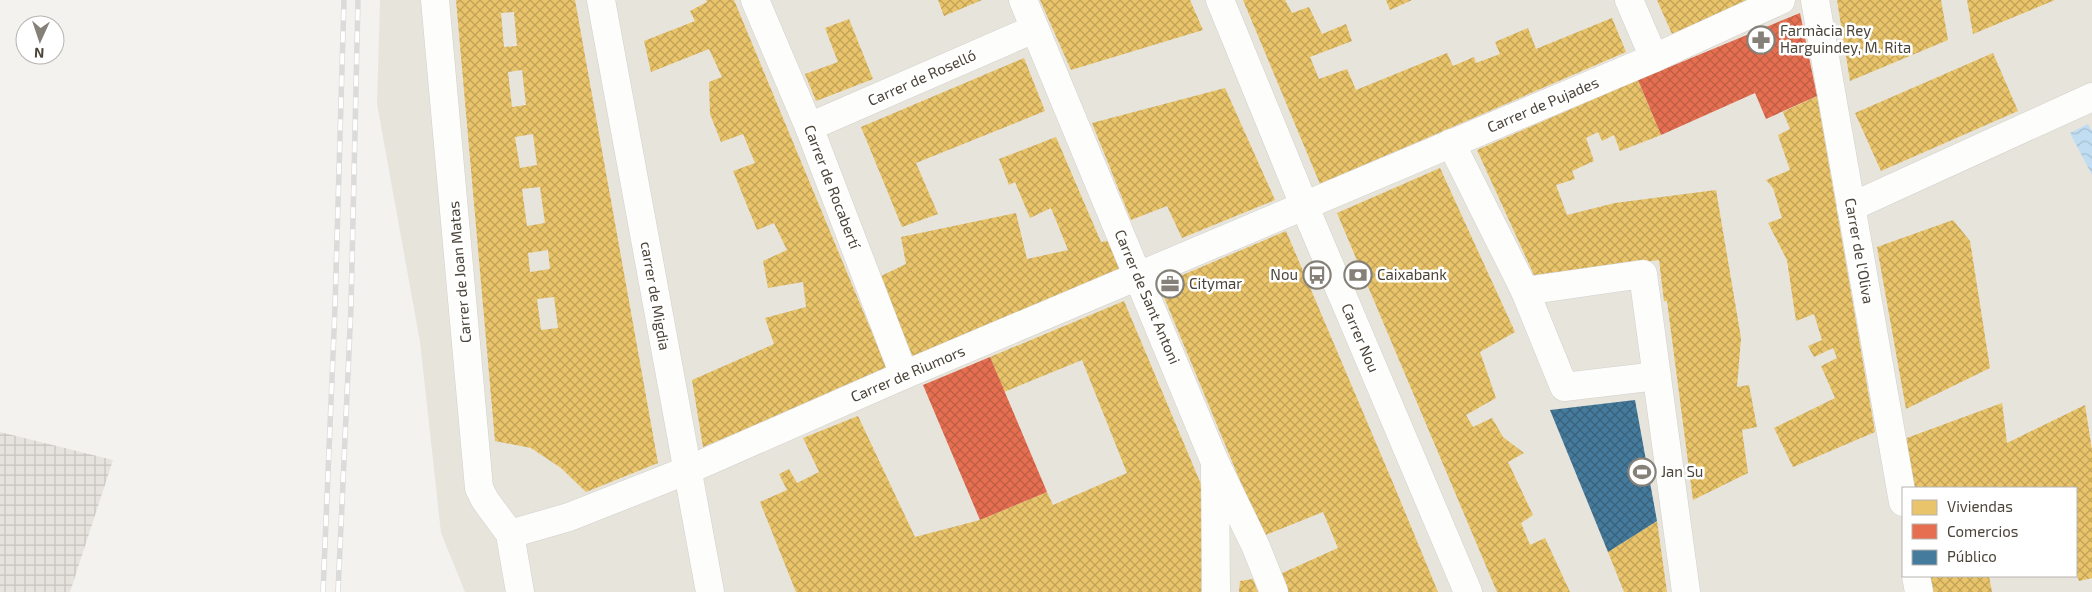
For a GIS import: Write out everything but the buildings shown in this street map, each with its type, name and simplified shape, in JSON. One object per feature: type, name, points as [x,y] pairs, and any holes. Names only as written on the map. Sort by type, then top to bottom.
[{"type":"street","name":"Carrer de Joan Matas","points":[[435,0],[479,488],[485,500],[510,534]]},
{"type":"street","name":"carrer de Migdia","points":[[601,0],[710,592]]},
{"type":"street","name":"Carrer de Rocabertí","points":[[755,0],[809,127],[904,375]]},
{"type":"street","name":"Carrer de Sant Antoni","points":[[1023,0],[1214,460],[1256,548],[1274,592]]},
{"type":"street","name":"Carrer Nou","points":[[1220,0],[1304,206],[1468,592]]},
{"type":"street","points":[[1629,0],[1654,58]]},
{"type":"street","name":"Carrer de Pujades","points":[[1304,206],[1654,58],[1781,0]]},
{"type":"street","name":"Carrer de l'Oliva","points":[[1815,0],[1902,496]]},
{"type":"street","name":"Carrer de Roselló","points":[[809,127],[1034,29]]},
{"type":"street","points":[[1852,207],[2092,97]]},
{"type":"street","points":[[1451,143],[1525,292],[1564,387],[1657,376]]},
{"type":"street","name":"Carrer de Riumors","points":[[510,534],[569,516],[688,470],[904,375],[1304,206]]},
{"type":"street","points":[[1525,292],[1643,274],[1686,592]]},
{"type":"street","points":[[1214,460],[1216,592]]},
{"type":"street","points":[[510,534],[520,592]]},
{"type":"street","points":[[1217,563],[1236,548],[1256,548]]},
{"type":"street","points":[[1916,577],[1919,592]]},
{"type":"shaded area","points":[[380,0],[2092,0],[2092,592],[465,592],[441,533],[420,342],[377,104]]},
{"type":"shaded area","points":[[0,432],[113,460],[70,592],[0,592]]},
{"type":"water","points":[[2088,124],[2092,131],[2092,175],[2070,133]]},
{"type":"railway","points":[[323,592],[335,307],[344,0]]},
{"type":"railway","points":[[338,592],[351,307],[358,0]]},
{"type":"place","name":"Farmàcia Rey Harguindey, M. Rita","points":[[1761,40]]},
{"type":"place","name":"Nou","points":[[1317,275]]},
{"type":"place","name":"Caixabank","points":[[1358,275]]},
{"type":"place","name":"Citymar","points":[[1170,284]]},
{"type":"place","name":"Jan Su","points":[[1642,472]]}]
